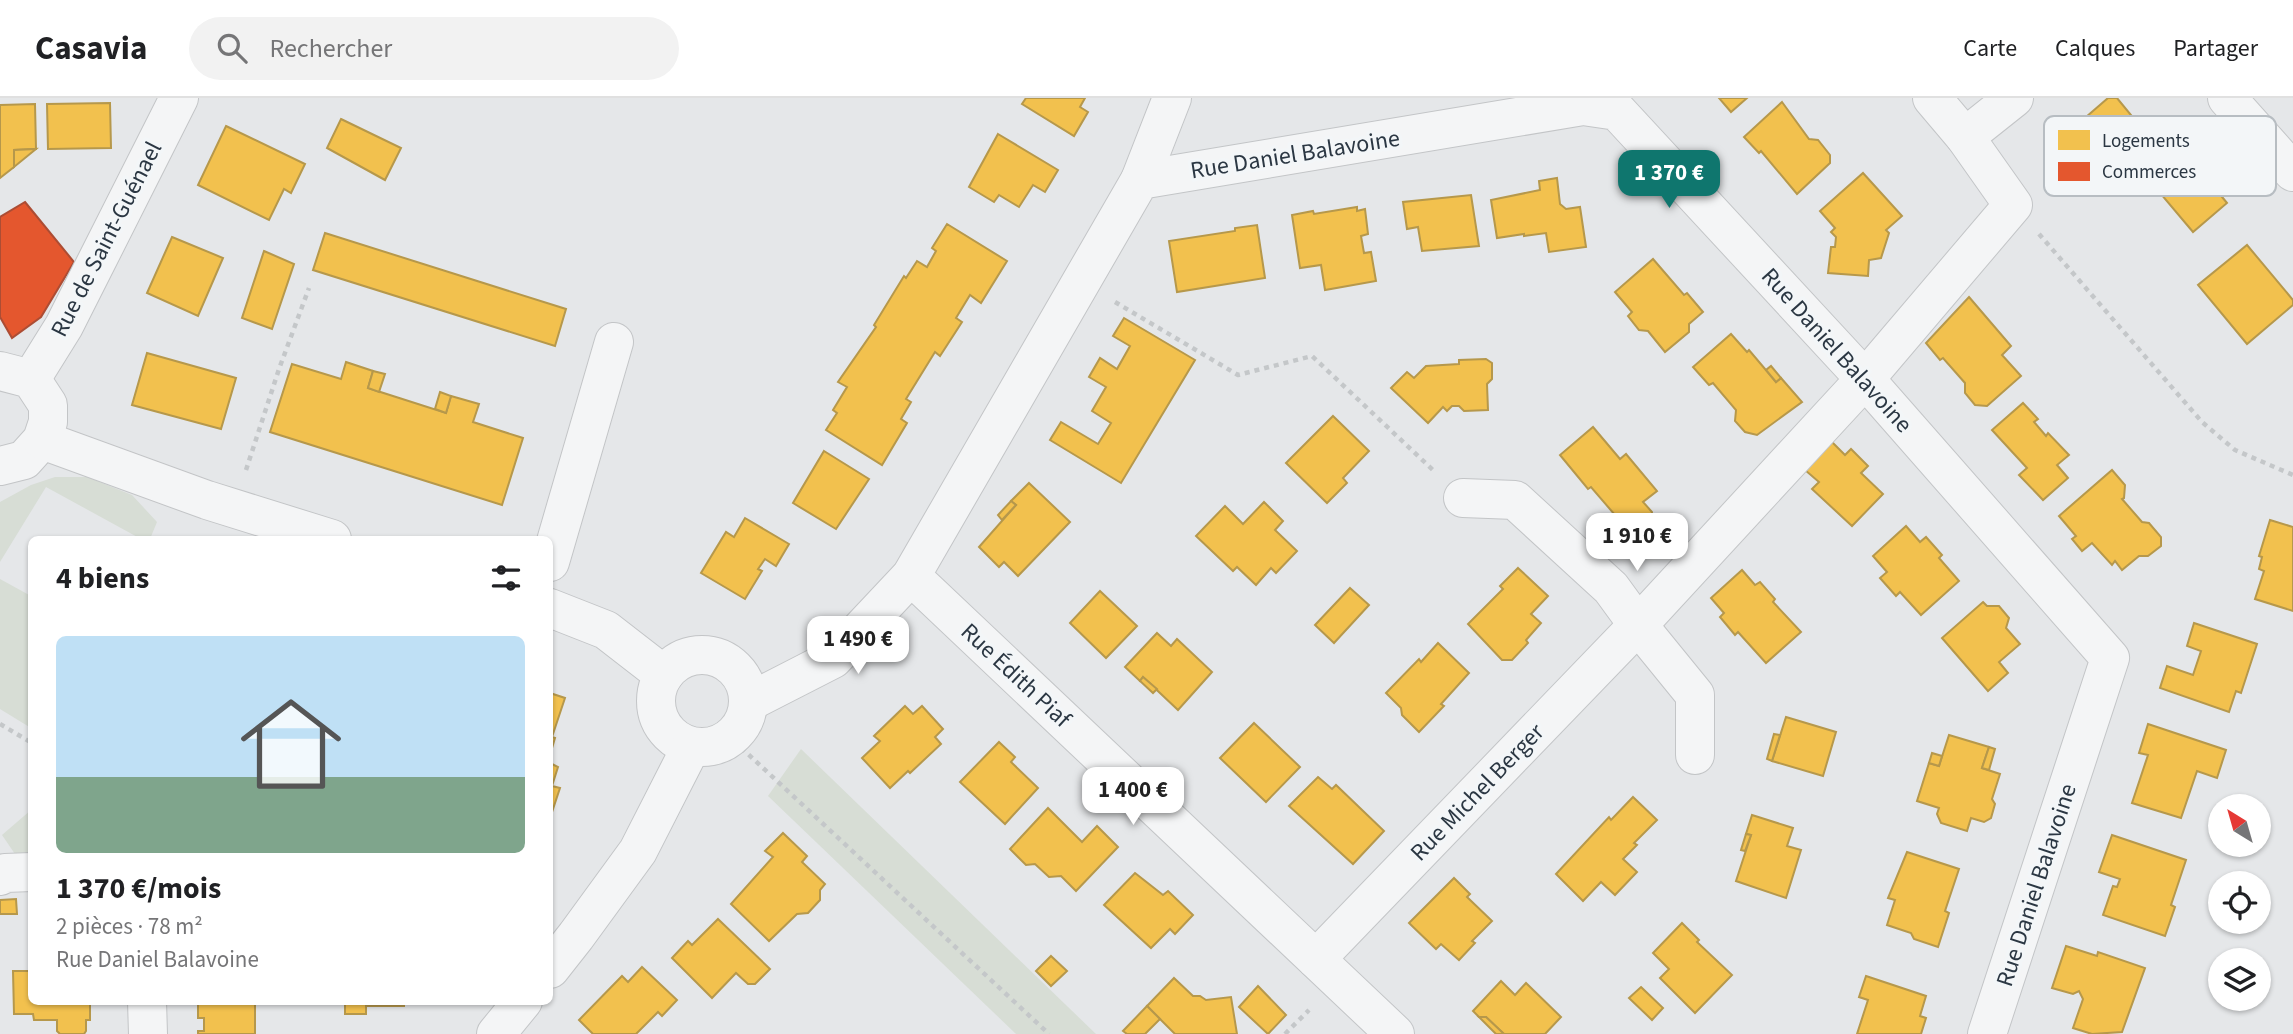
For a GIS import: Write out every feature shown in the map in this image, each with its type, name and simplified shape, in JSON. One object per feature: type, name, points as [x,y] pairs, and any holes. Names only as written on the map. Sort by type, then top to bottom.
[{"type":"street","name":"Rue de Saint-Guénael","points":[[15,375],[64,326],[178,98]]},
{"type":"street","name":"Rue Daniel Balavoine","points":[[911,576],[1140,180],[1172,98]]},
{"type":"street","points":[[1932,98],[1965,136],[2013,205]]},
{"type":"street","points":[[1965,136],[2014,98]]},
{"type":"street","points":[[2227,98],[2243,116]]},
{"type":"street","name":"Rue Daniel Balavoine","points":[[1140,180],[1583,106],[1617,111],[1865,379],[2110,658],[1987,1034]]},
{"type":"street","points":[[2276,153],[2293,172]]},
{"type":"street","name":"Rue Michel Berger","points":[[1316,959],[1638,625],[1865,379],[2013,205]]},
{"type":"street","points":[[553,552],[614,342]]},
{"type":"street","points":[[0,466],[24,460],[41,440],[48,422],[48,405],[39,388],[15,375]]},
{"type":"street","points":[[41,440],[233,508],[322,536]]},
{"type":"street","points":[[1463,498],[1516,500],[1611,587],[1695,695],[1695,755]]},
{"type":"street","points":[[748,702],[832,659],[911,576]]},
{"type":"street","name":"Rue Édith Piaf","points":[[911,576],[1395,1034]]},
{"type":"street","points":[[553,609],[606,630],[664,676]]},
{"type":"street","points":[[702,655],[716,657],[730,664],[740,674],[748,702],[740,728],[731,738],[719,745],[705,748],[691,747],[674,738],[662,725],[656,709],[657,691],[674,664],[702,655]]},
{"type":"street","points":[[553,965],[638,851],[691,747]]},
{"type":"street","points":[[0,876],[5,873],[28,872]]},
{"type":"street","points":[[147,1005],[148,1034]]},
{"type":"street","points":[[496,1034],[520,1005]]},
{"type":"path","points":[[2013,205],[2202,422],[2235,450],[2293,475]]},
{"type":"path","points":[[1081,282],[1238,375],[1312,356],[1463,498]]},
{"type":"path","points":[[233,508],[309,288]]},
{"type":"path","points":[[0,724],[28,741]]},
{"type":"path","points":[[731,738],[1049,1034]]},
{"type":"shaded area","points":[[55,477],[87,477],[132,495],[157,522],[151,536],[136,536],[46,487],[0,562],[0,502],[31,485]]},
{"type":"shaded area","points":[[0,579],[28,594],[28,726],[0,709]]},
{"type":"shaded area","points":[[801,749],[1096,1034],[1016,1034],[768,796]]},
{"type":"shaded area","points":[[28,813],[28,854],[15,854],[2,835]]},
{"type":"building: Logements","points":[[1026,98],[1085,98],[1080,107],[1088,112],[1074,136],[1022,104]]},
{"type":"building: Logements","points":[[1719,98],[1747,98],[1731,112]]},
{"type":"building: Logements","points":[[2108,98],[2117,98],[2132,116],[2087,116]]},
{"type":"building: Logements","points":[[1782,102],[1809,139],[1818,140],[1830,155],[1830,163],[1797,194],[1761,151],[1759,153],[1744,137]]},
{"type":"building: Logements","points":[[110,103],[111,148],[48,149],[47,104]]},
{"type":"building: Logements","points":[[35,104],[36,149],[14,150],[14,167],[0,178],[0,105]]},
{"type":"building: Logements","points":[[341,119],[401,148],[385,180],[327,148]]},
{"type":"building: Logements","points":[[226,126],[305,164],[291,193],[284,189],[269,220],[198,185]]},
{"type":"building: Logements","points":[[998,134],[1058,170],[1045,192],[1033,185],[1019,207],[999,195],[994,202],[969,187]]},
{"type":"building: Logements","points":[[36,149],[14,167],[14,150]]},
{"type":"building: Logements","points":[[1863,173],[1902,216],[1886,230],[1889,233],[1881,258],[1869,260],[1868,276],[1828,273],[1831,247],[1835,247],[1836,237],[1831,232],[1835,228],[1820,211]]},
{"type":"building: Logements","points":[[1557,178],[1560,204],[1566,209],[1580,207],[1586,247],[1549,252],[1546,233],[1497,238],[1491,200],[1540,190],[1539,181]]},
{"type":"building: Logements","points":[[1471,195],[1479,246],[1422,251],[1418,227],[1407,229],[1403,202]]},
{"type":"building: Logements","points":[[2163,196],[2221,196],[2227,203],[2193,232]]},
{"type":"building: Logements","points":[[1357,207],[1357,211],[1365,209],[1368,234],[1361,236],[1364,253],[1371,252],[1376,281],[1325,290],[1321,265],[1300,268],[1292,215]]},
{"type":"building: Logements","points":[[947,224],[1007,261],[981,303],[970,295],[956,318],[962,322],[940,356],[935,352],[906,399],[911,402],[901,419],[907,423],[882,465],[826,430],[837,413],[833,410],[847,387],[838,382],[876,327],[874,325],[904,276],[906,278],[917,261],[927,267],[936,251],[932,248]]},
{"type":"building: Logements","points":[[1257,225],[1265,278],[1177,292],[1169,241]]},
{"type":"building: Logements","points":[[325,233],[566,309],[555,346],[313,270]]},
{"type":"building: Logements","points":[[172,237],[223,258],[198,316],[147,293]]},
{"type":"building: Logements","points":[[2247,245],[2293,300],[2293,305],[2247,344],[2198,285]]},
{"type":"building: Logements","points":[[264,251],[294,264],[272,329],[242,318]]},
{"type":"building: Logements","points":[[1653,259],[1684,295],[1687,293],[1703,312],[1689,324],[1689,332],[1665,352],[1648,331],[1639,330],[1628,316],[1632,312],[1615,292]]},
{"type":"building: Logements","points":[[1969,297],[2011,346],[2002,355],[2021,376],[1987,406],[1975,405],[1965,393],[1965,383],[1926,343]]},
{"type":"building: Logements","points":[[1124,318],[1195,360],[1121,483],[1050,440],[1061,422],[1098,444],[1111,423],[1092,411],[1106,387],[1089,377],[1100,358],[1117,369],[1130,346],[1113,336]]},
{"type":"building: Logements","points":[[1731,334],[1747,352],[1749,350],[1776,382],[1781,378],[1802,402],[1757,435],[1745,432],[1735,421],[1736,410],[1713,383],[1709,385],[1693,367]]},
{"type":"building: Logements","points":[[147,353],[236,378],[221,429],[132,405]]},
{"type":"building: Logements","points":[[1486,359],[1492,363],[1492,379],[1487,384],[1488,410],[1464,411],[1459,406],[1452,406],[1447,411],[1443,407],[1428,423],[1391,388],[1407,372],[1414,378],[1426,366],[1459,364],[1459,360]]},
{"type":"building: Logements","points":[[346,362],[373,371],[368,388],[446,413],[451,396],[479,404],[473,422],[523,438],[502,505],[270,432],[292,364],[341,379]]},
{"type":"building: Logements","points":[[1771,366],[1781,378],[1776,382],[1766,370]]},
{"type":"building: Logements","points":[[373,371],[385,374],[379,392],[368,388]]},
{"type":"building: Logements","points":[[440,392],[451,396],[446,413],[435,409]]},
{"type":"building: Logements","points":[[2023,403],[2038,419],[2034,422],[2046,436],[2048,433],[2069,455],[2057,465],[2068,478],[2043,500],[2019,475],[2027,468],[1992,430]]},
{"type":"building: Logements","points":[[1333,416],[1369,451],[1343,478],[1347,483],[1327,503],[1286,463]]},
{"type":"building: Logements","points":[[1593,427],[1620,459],[1626,454],[1657,491],[1643,502],[1652,512],[1651,520],[1640,529],[1632,529],[1623,519],[1621,522],[1591,487],[1588,489],[1560,455]]},
{"type":"building: Logements","points":[[1832,442],[1845,455],[1851,449],[1868,466],[1861,473],[1883,494],[1852,526],[1812,489],[1819,482],[1805,470]]},
{"type":"building: Logements","points":[[824,451],[869,479],[836,529],[793,503]]},
{"type":"building: Logements","points":[[2112,470],[2125,485],[2122,499],[2142,522],[2149,523],[2161,537],[2161,546],[2148,556],[2139,556],[2122,570],[2115,561],[2112,565],[2092,543],[2082,551],[2072,539],[2076,536],[2059,516]]},
{"type":"building: Logements","points":[[1029,483],[1070,522],[1018,576],[1004,562],[999,567],[979,547],[1016,505],[1011,501]]},
{"type":"building: Logements","points":[[1011,501],[1016,505],[1002,520],[998,515]]},
{"type":"building: Logements","points":[[1264,502],[1283,521],[1275,530],[1297,551],[1276,573],[1271,568],[1256,585],[1237,567],[1233,571],[1196,536],[1225,506],[1243,524]]},
{"type":"building: Logements","points":[[745,518],[789,544],[776,566],[765,559],[758,569],[762,571],[745,599],[701,573],[726,532],[734,537]]},
{"type":"building: Logements","points":[[2270,520],[2293,527],[2293,611],[2255,599],[2264,571],[2259,569],[2262,557],[2259,556]]},
{"type":"building: Logements","points":[[1906,526],[1920,542],[1926,537],[1942,555],[1939,558],[1959,581],[1921,615],[1900,592],[1896,596],[1880,578],[1887,572],[1873,556]]},
{"type":"building: Logements","points":[[1518,568],[1548,596],[1531,614],[1541,623],[1526,640],[1528,643],[1512,660],[1502,660],[1468,624],[1503,589],[1500,586]]},
{"type":"building: Logements","points":[[1742,570],[1755,585],[1760,582],[1775,599],[1773,602],[1801,632],[1766,663],[1738,632],[1735,635],[1720,617],[1724,613],[1711,598]]},
{"type":"building: Logements","points":[[1350,588],[1369,605],[1334,643],[1315,625]]},
{"type":"building: Logements","points":[[1100,591],[1137,626],[1106,658],[1070,623]]},
{"type":"building: Logements","points":[[1983,602],[1987,606],[1999,606],[2009,618],[2006,628],[2020,644],[1999,662],[2008,673],[1988,691],[1942,638]]},
{"type":"building: Logements","points":[[2194,623],[2257,644],[2241,693],[2236,691],[2229,712],[2160,688],[2167,666],[2193,675],[2201,651],[2187,646]]},
{"type":"building: Logements","points":[[1157,633],[1171,646],[1177,639],[1212,672],[1178,710],[1143,677],[1140,681],[1125,667]]},
{"type":"building: Logements","points":[[1438,643],[1469,673],[1441,704],[1444,706],[1419,732],[1386,693]]},
{"type":"building: Logements","points":[[1143,677],[1157,689],[1153,693],[1140,681]]},
{"type":"building: Logements","points":[[553,694],[565,698],[553,734]]},
{"type":"building: Logements","points":[[905,706],[913,714],[922,706],[943,729],[935,737],[941,744],[890,788],[862,758],[880,741],[874,736]]},
{"type":"building: Logements","points":[[1786,717],[1836,732],[1823,776],[1772,761]]},
{"type":"building: Logements","points":[[1254,723],[1300,767],[1266,802],[1220,758]]},
{"type":"building: Logements","points":[[2148,724],[2226,750],[2217,778],[2197,771],[2181,818],[2132,803],[2148,755],[2139,753]]},
{"type":"building: Logements","points":[[1774,734],[1780,735],[1772,761],[1767,759]]},
{"type":"building: Logements","points":[[1949,735],[1989,747],[1982,768],[2000,774],[1992,799],[1995,804],[1991,818],[1984,822],[1971,818],[1967,831],[1941,823],[1937,814],[1939,808],[1917,801],[1929,763],[1939,766]]},
{"type":"building: Logements","points":[[999,742],[1015,757],[1011,762],[1038,788],[1005,824],[960,782]]},
{"type":"building: Logements","points":[[1989,747],[1995,749],[1989,770],[1982,768]]},
{"type":"building: Logements","points":[[1932,753],[1942,756],[1939,766],[1929,763]]},
{"type":"building: Logements","points":[[553,764],[558,767],[553,783]]},
{"type":"building: Logements","points":[[1318,777],[1332,789],[1336,785],[1384,831],[1353,864],[1289,806]]},
{"type":"building: Logements","points":[[553,786],[560,788],[553,809]]},
{"type":"building: Logements","points":[[1633,797],[1657,820],[1634,843],[1637,845],[1623,859],[1637,872],[1615,895],[1601,882],[1583,901],[1556,874],[1609,817],[1611,820]]},
{"type":"building: Logements","points":[[1048,808],[1082,842],[1097,826],[1118,847],[1076,891],[1061,876],[1049,877],[1035,864],[1026,865],[1010,849]]},
{"type":"building: Logements","points":[[1752,815],[1793,828],[1787,846],[1801,850],[1786,898],[1736,881],[1751,835],[1746,834]]},
{"type":"building: Logements","points":[[783,833],[807,856],[802,862],[825,884],[820,890],[820,900],[808,913],[797,914],[769,941],[731,904],[773,857],[765,851]]},
{"type":"building: Logements","points":[[1746,834],[1751,835],[1745,851],[1741,850]]},
{"type":"building: Logements","points":[[2112,835],[2186,860],[2171,905],[2175,907],[2165,936],[2103,915],[2113,886],[2117,887],[2120,879],[2099,872]]},
{"type":"building: Logements","points":[[1907,852],[1959,869],[1945,911],[1949,913],[1938,947],[1914,939],[1911,933],[1887,925],[1895,900],[1888,898]]},
{"type":"building: Logements","points":[[1135,873],[1163,895],[1168,891],[1193,915],[1175,934],[1170,929],[1151,948],[1104,905]]},
{"type":"building: Logements","points":[[1454,878],[1470,894],[1467,897],[1492,921],[1472,941],[1475,943],[1459,960],[1441,944],[1436,949],[1409,923]]},
{"type":"building: Logements","points":[[16,899],[17,914],[0,914],[0,900]]},
{"type":"building: Logements","points":[[718,919],[770,969],[755,984],[748,984],[736,973],[712,998],[672,958],[688,941],[692,945]]},
{"type":"building: Logements","points":[[1682,923],[1699,940],[1697,942],[1732,975],[1695,1013],[1660,978],[1669,969],[1653,953]]},
{"type":"building: Logements","points":[[2066,946],[2097,956],[2098,952],[2145,968],[2122,1032],[2092,1034],[2073,1028],[2083,999],[2079,991],[2073,994],[2052,988]]},
{"type":"building: Logements","points":[[1051,956],[1067,971],[1051,986],[1036,971]]},
{"type":"building: Logements","points":[[642,967],[677,1000],[662,1016],[658,1012],[636,1034],[593,1034],[579,1020],[622,976],[628,982]]},
{"type":"building: Logements","points":[[13,971],[28,971],[28,1005],[90,1005],[90,1020],[86,1020],[84,1034],[60,1034],[57,1031],[57,1020],[34,1020],[33,1014],[14,1014]]},
{"type":"building: Logements","points":[[1866,976],[1926,996],[1920,1016],[1926,1018],[1921,1034],[1857,1034],[1868,1000],[1859,997]]},
{"type":"building: Logements","points":[[1174,978],[1193,996],[1206,1000],[1231,997],[1237,1034],[1175,1034],[1147,1006]]},
{"type":"building: Logements","points":[[1501,981],[1515,995],[1526,983],[1561,1017],[1545,1034],[1504,1034],[1486,1017],[1479,1017],[1473,1011]]},
{"type":"building: Logements","points":[[1258,986],[1286,1015],[1268,1034],[1239,1007]]},
{"type":"building: Logements","points":[[1641,987],[1663,1008],[1652,1020],[1629,998]]},
{"type":"building: Logements","points":[[198,1005],[255,1005],[255,1034],[198,1034],[198,1031],[204,1031],[204,1018],[198,1018]]},
{"type":"building: Logements","points":[[345,1005],[404,1005],[366,1006],[366,1014],[345,1014]]},
{"type":"building: Logements","points":[[1147,1006],[1160,1019],[1145,1034],[1127,1034],[1123,1031]]},
{"type":"building: Logements","points":[[1479,1017],[1486,1017],[1504,1034],[1496,1034]]},
{"type":"building: Commerces","points":[[25,202],[74,262],[41,317],[12,338],[0,317],[0,217]]}]
